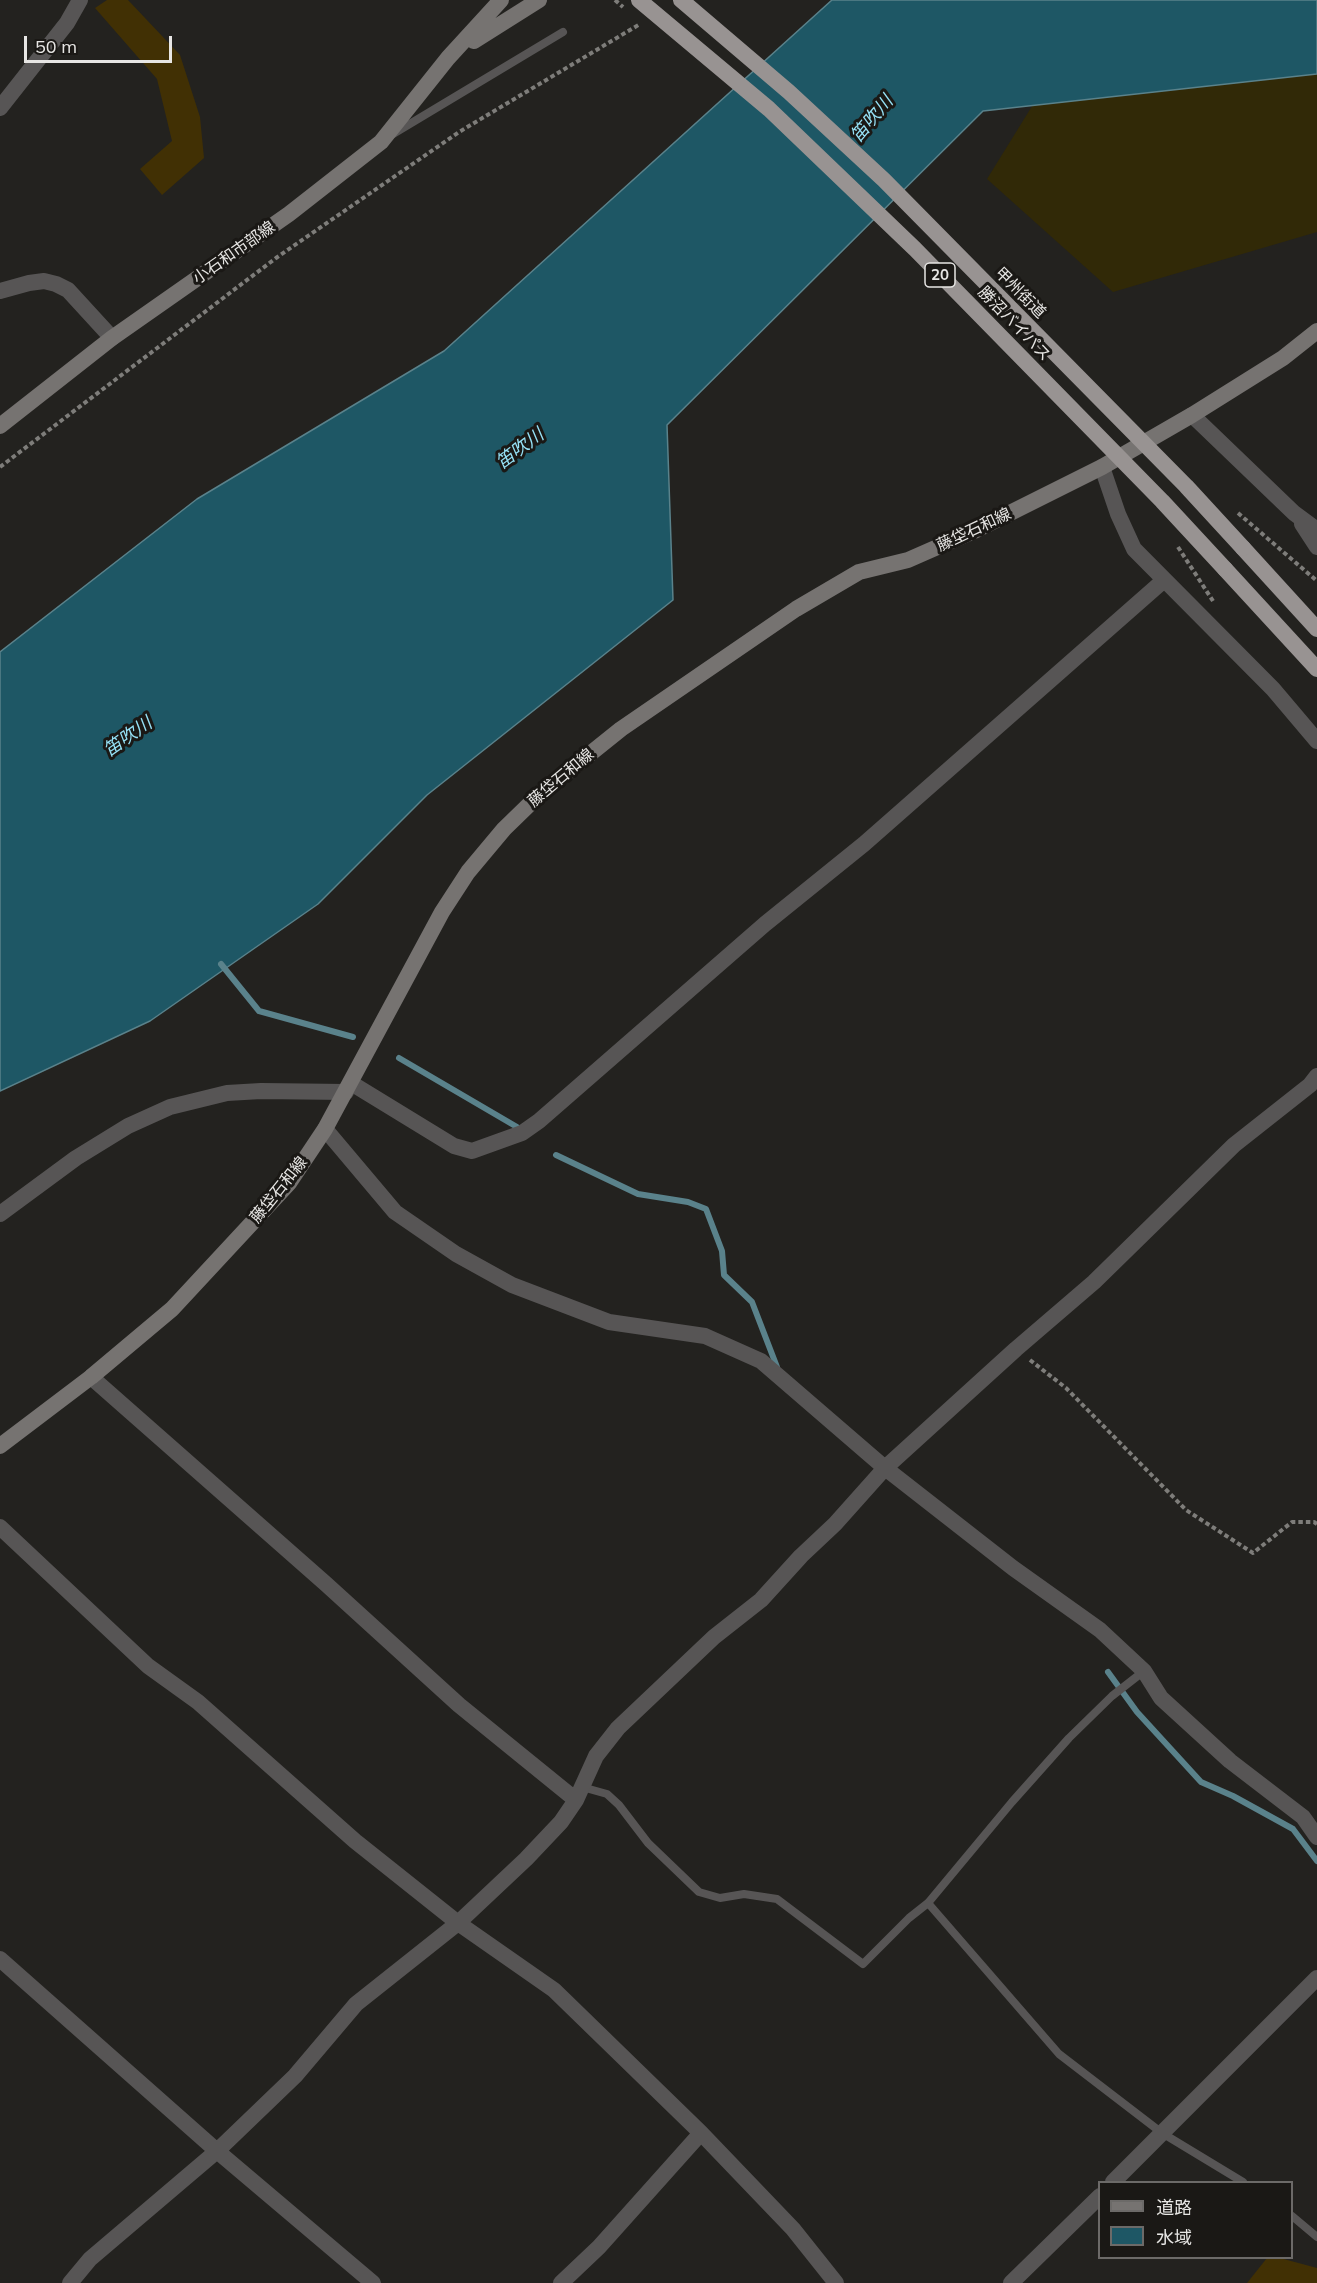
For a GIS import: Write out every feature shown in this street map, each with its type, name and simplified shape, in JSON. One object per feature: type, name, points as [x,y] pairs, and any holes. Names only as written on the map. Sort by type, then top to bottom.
[{"type":"highway","name":"勝沼バイパス","points":[[639,0],[769,109],[915,249],[1162,501],[1317,669]]},
{"type":"highway","name":"甲州街道","points":[[681,0],[789,92],[884,180],[1161,461],[1317,629]]},
{"type":"main road","name":"小石和市部線","points":[[0,426],[112,338],[289,214],[381,142],[491,7],[501,0]]},
{"type":"main road","name":"小石和市部線","points":[[448,58],[539,0]]},
{"type":"main road","name":"藤垈石和線","points":[[0,1446],[91,1377],[172,1309],[288,1184],[325,1129],[416,958],[468,872],[504,829],[540,794],[621,729],[796,609],[859,572],[908,560],[974,531],[1102,467],[1192,415],[1283,358],[1317,330]]},
{"type":"street","points":[[0,108],[67,23],[80,0]]},
{"type":"street","points":[[0,291],[44,281],[56,284],[68,290],[112,338]]},
{"type":"street","points":[[1192,415],[1294,513],[1317,530]]},
{"type":"street","points":[[1102,467],[1118,514],[1134,549],[1273,689],[1317,741]]},
{"type":"street","points":[[1294,513],[1317,548]]},
{"type":"street","points":[[0,1214],[76,1158],[128,1126],[170,1107],[227,1093],[349,1085],[454,1146],[472,1151],[522,1133],[765,924],[864,844],[1164,581]]},
{"type":"street","points":[[70,2283],[90,2259],[217,2151],[295,2076],[356,2004],[458,1923],[561,1822],[579,1793],[596,1756],[618,1728],[714,1637],[761,1600],[801,1556],[835,1524],[885,1468],[1016,1349],[1094,1282],[1234,1145],[1310,1085],[1317,1076]]},
{"type":"street","points":[[325,1129],[395,1212],[456,1254],[512,1285],[609,1322],[705,1336],[761,1361],[885,1468],[1013,1568],[1100,1630],[1143,1671],[1161,1698],[1230,1761],[1303,1817],[1317,1837]]},
{"type":"street","points":[[91,1377],[326,1584],[459,1706],[579,1793]]},
{"type":"street","points":[[0,1527],[148,1666],[198,1702],[355,1841],[458,1923],[554,1990],[700,2133],[793,2229],[836,2283]]},
{"type":"street","points":[[0,1959],[217,2151],[373,2283]]},
{"type":"street","points":[[1114,2181],[1317,1978]]},
{"type":"street","points":[[561,2283],[599,2247],[700,2133]]},
{"type":"street","points":[[1011,2283],[1098,2198]]},
{"type":"lane","points":[[381,142],[563,33]]},
{"type":"lane","points":[[579,1793],[607,1794],[619,1805],[648,1843],[699,1892],[720,1898],[744,1894],[777,1899],[863,1964],[909,1918],[928,1903],[1048,1762],[1112,1696],[1143,1671]]},
{"type":"lane","points":[[928,1903],[1059,2054],[1162,2133],[1241,2181]]},
{"type":"lane","points":[[1293,2217],[1317,2237]]},
{"type":"path","points":[[0,467],[276,258],[449,138],[650,18]]},
{"type":"path","points":[[1237,513],[1317,581]]},
{"type":"path","points":[[1016,1349],[1066,1388],[1186,1510],[1253,1553],[1292,1522],[1317,1524]]},
{"type":"sand","points":[[1317,0],[1317,232],[1113,292],[987,179],[1097,1]]},
{"type":"water","name":"笛吹川","points":[[832,0],[1317,0],[1317,74],[983,111],[667,425],[673,600],[427,795],[318,904],[150,1021],[0,1091],[0,652],[197,499],[444,351]]},
{"type":"building","points":[[107,0],[128,0],[180,55],[200,117],[204,158],[162,195],[140,169],[172,141],[157,79],[95,8]]},
{"type":"building","points":[[1266,2259],[1284,2259],[1317,2268],[1317,2283],[1247,2283]]},
{"type":"waterway","points":[[221,964],[259,1011],[353,1037]]},
{"type":"waterway","points":[[399,1058],[517,1127]]},
{"type":"waterway","points":[[556,1155],[638,1194],[688,1202],[706,1209],[722,1251],[724,1275],[752,1302],[777,1367]]},
{"type":"waterway","points":[[1108,1672],[1137,1712],[1201,1782],[1233,1796],[1293,1829],[1317,1861]]}]
